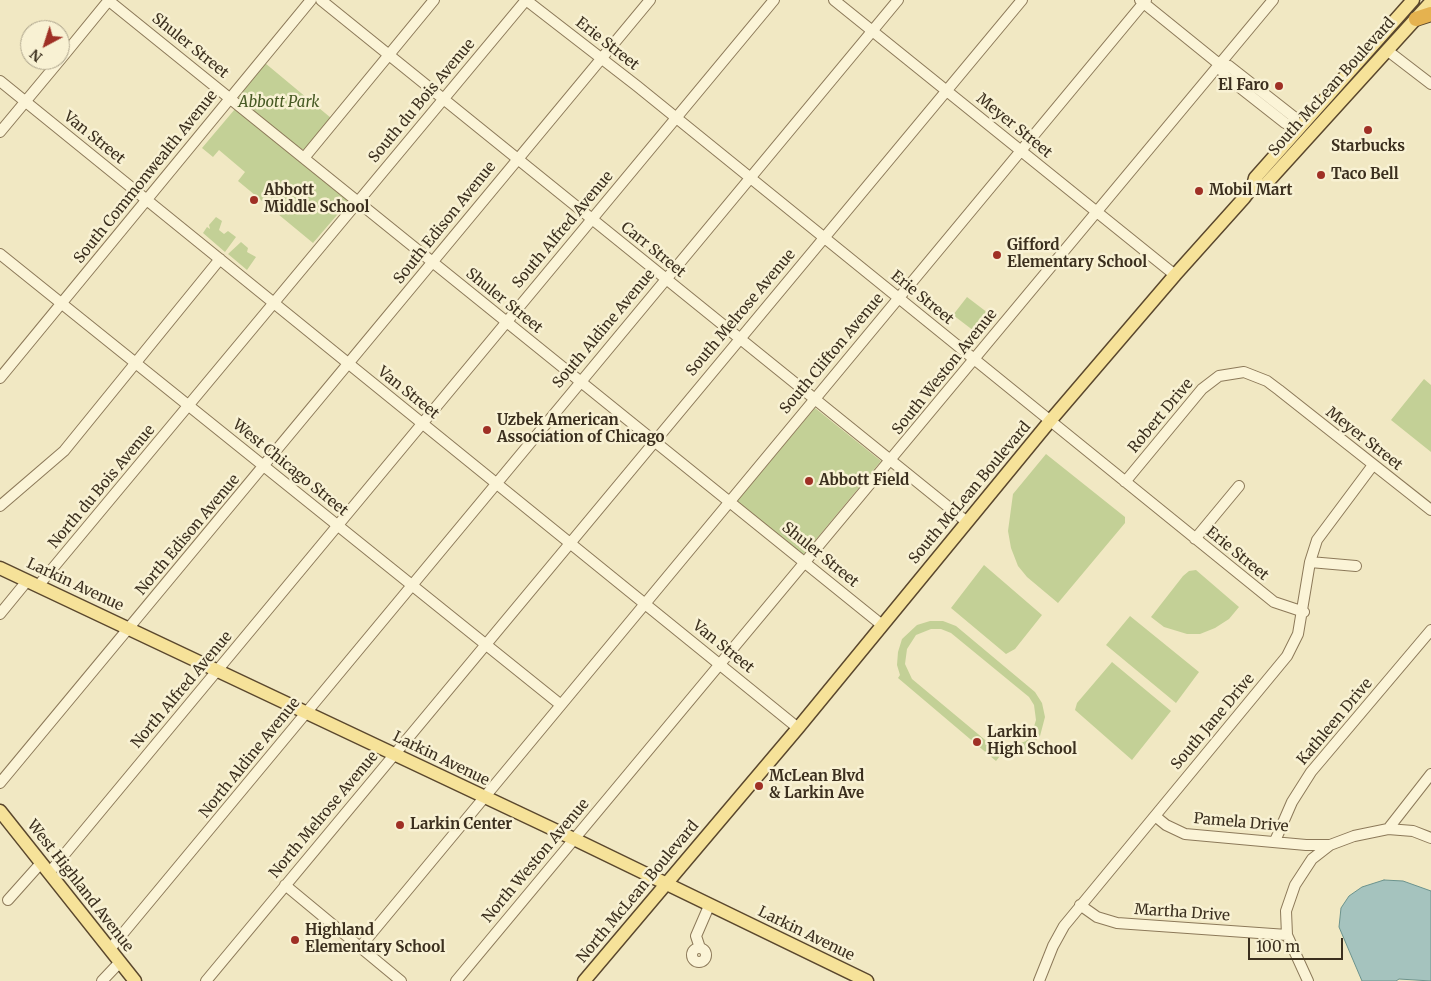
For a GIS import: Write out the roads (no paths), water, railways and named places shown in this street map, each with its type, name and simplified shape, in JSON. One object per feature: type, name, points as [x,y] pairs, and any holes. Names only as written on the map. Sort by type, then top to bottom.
[{"type":"highway","points":[[1416,19],[1431,14]]},
{"type":"main road","name":"South McLean Boulevard","points":[[716,824],[798,728],[1050,422],[1253,186],[1255,178],[1413,0]]},
{"type":"main road","name":"South McLean Boulevard","points":[[1253,186],[1265,185],[1431,2]]},
{"type":"main road","name":"Larkin Avenue","points":[[0,568],[574,839],[867,981]]},
{"type":"main road","name":"West Highland Avenue","points":[[0,811],[135,981]]},
{"type":"main road","name":"North McLean Boulevard","points":[[584,981],[716,824]]},
{"type":"street","name":"Shuler Street","points":[[109,0],[882,625]]},
{"type":"street","points":[[70,48],[109,0]]},
{"type":"street","name":"South Commonwealth Avenue","points":[[0,378],[311,0]]},
{"type":"street","name":"Carr Street","points":[[321,0],[967,522]]},
{"type":"street","points":[[304,158],[434,0]]},
{"type":"street","name":"Erie Street","points":[[526,0],[602,58],[1274,602],[1287,608],[1304,612]]},
{"type":"street","name":"South du Bois Avenue","points":[[188,406],[526,0]]},
{"type":"street","name":"South Edison Avenue","points":[[264,467],[348,363],[650,0]]},
{"type":"street","name":"South Alfred Avenue","points":[[338,526],[774,0]]},
{"type":"street","name":"Meyer Street","points":[[834,0],[1175,275]]},
{"type":"street","name":"South Aldine Avenue","points":[[412,586],[495,483],[898,0]]},
{"type":"street","name":"South Melrose Avenue","points":[[485,645],[1022,0]]},
{"type":"street","name":"South Weston Avenue","points":[[640,762],[1273,0]]},
{"type":"street","points":[[1143,1],[1219,64],[1224,75],[1285,124],[1297,129]]},
{"type":"street","name":"South Clifton Avenue","points":[[361,946],[1021,151],[1143,1]]},
{"type":"street","points":[[1388,50],[1431,84]]},
{"type":"street","points":[[0,132],[52,70]]},
{"type":"street","name":"Van Street","points":[[0,81],[798,728]]},
{"type":"street","name":"West Chicago Street","points":[[0,254],[561,706]]},
{"type":"street","points":[[0,506],[64,451],[220,259]]},
{"type":"street","name":"Robert Drive","points":[[1124,482],[1210,382],[1219,376],[1244,372],[1261,378],[1279,390]]},
{"type":"street","name":"Meyer Street","points":[[1279,390],[1431,510]]},
{"type":"street","name":"North du Bois Avenue","points":[[0,614],[33,584],[188,406]]},
{"type":"street","name":"South Jane Drive","points":[[1039,981],[1059,933],[1080,905],[1287,656],[1298,634],[1304,612],[1310,562],[1322,530],[1373,465]]},
{"type":"street","name":"North Edison Avenue","points":[[0,783],[264,467]]},
{"type":"street","points":[[1195,539],[1239,486]]},
{"type":"street","name":"North Alfred Avenue","points":[[8,900],[45,868],[217,671],[338,526]]},
{"type":"street","points":[[1310,562],[1356,566]]},
{"type":"street","name":"North Aldine Avenue","points":[[110,949],[412,586]]},
{"type":"street","name":"Kathleen Drive","points":[[1274,841],[1292,802],[1311,772],[1431,632]]},
{"type":"street","name":"North Melrose Avenue","points":[[206,981],[485,645]]},
{"type":"street","name":"North Weston Avenue","points":[[456,981],[640,762]]},
{"type":"street","points":[[1388,828],[1431,774]]},
{"type":"street","name":"Pamela Drive","points":[[1155,816],[1166,825],[1185,834],[1306,845],[1330,845]]},
{"type":"street","points":[[1308,981],[1287,935],[1286,911],[1291,893],[1312,859],[1330,845],[1354,836],[1388,828],[1413,831],[1431,838]]},
{"type":"street","points":[[285,885],[401,981]]},
{"type":"street","name":"Martha Drive","points":[[1080,905],[1097,917],[1117,923],[1287,935]]},
{"type":"street","points":[[700,948],[696,936],[710,906]]},
{"type":"street","points":[[102,981],[120,962]]},
{"type":"water","points":[[1384,880],[1403,881],[1431,891],[1431,981],[1399,979],[1396,981],[1362,981],[1339,927],[1341,908],[1349,896],[1362,887]]},
{"type":"place","name":"El Faro","points":[[1279,86]]},
{"type":"place","name":"Starbucks","points":[[1368,130]]},
{"type":"place","name":"Taco Bell","points":[[1321,175]]},
{"type":"place","name":"Mobil Mart","points":[[1199,191]]},
{"type":"place","name":"Abbott Middle School","points":[[254,200]]},
{"type":"place","name":"Gifford Elementary School","points":[[997,255]]},
{"type":"place","name":"Uzbek American Association of Chicago","points":[[487,430]]},
{"type":"place","name":"Abbott Field","points":[[809,481]]},
{"type":"place","name":"Larkin High School","points":[[977,742]]},
{"type":"place","name":"McLean Blvd & Larkin Ave","points":[[759,786]]},
{"type":"place","name":"Larkin Center","points":[[400,825]]},
{"type":"place","name":"Highland Elementary School","points":[[295,940]]},
{"type":"park label","name":"Abbott Park","points":[[279,103]]}]
